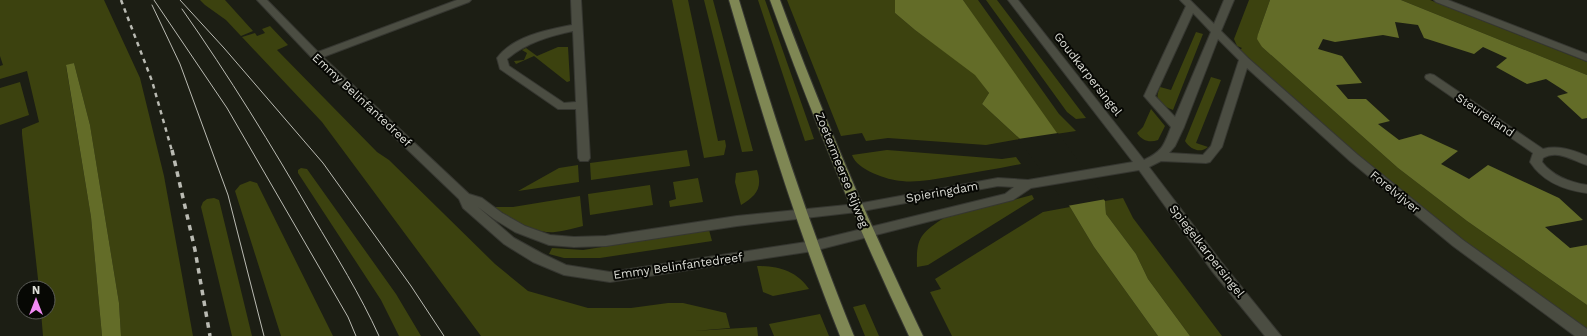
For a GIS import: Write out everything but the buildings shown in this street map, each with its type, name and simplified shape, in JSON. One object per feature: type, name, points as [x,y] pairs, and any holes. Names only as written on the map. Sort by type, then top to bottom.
[{"type":"main road","points":[[734,0],[758,83],[801,214],[846,336]]},
{"type":"main road","name":"Zoetermeerse Rijweg","points":[[776,0],[834,154],[867,232],[916,336]]},
{"type":"street","name":"Emmy Belinfantedreef","points":[[262,0],[316,56],[465,197],[478,201],[498,216],[520,229],[549,240],[574,242],[606,241],[737,221],[857,208]]},
{"type":"street","points":[[316,56],[466,0]]},
{"type":"street","points":[[576,0],[584,158]]},
{"type":"street","name":"Goudkarpersingel","points":[[1013,0],[1142,165]]},
{"type":"street","name":"Spieringdam","points":[[857,208],[998,182],[1028,184],[1041,182],[1142,165],[1160,157],[1170,146],[1229,0]]},
{"type":"street","points":[[1439,0],[1587,58]]},
{"type":"street","points":[[1178,127],[1149,96],[1188,3]]},
{"type":"street","name":"Forelvijver","points":[[1188,3],[1244,60],[1406,202],[1458,243],[1586,336]]},
{"type":"street","points":[[577,27],[550,32],[510,49],[502,58],[504,67],[562,107],[581,105]]},
{"type":"street","name":"Spieringdam","points":[[1160,157],[1206,159],[1216,147],[1244,60]]},
{"type":"street","name":"Steureiland","points":[[1430,77],[1541,153]]},
{"type":"street","points":[[1587,161],[1568,153],[1548,151],[1537,156],[1536,162],[1547,175],[1568,186],[1587,189]]},
{"type":"street","name":"Spiegelkarpersingel","points":[[1142,165],[1217,267],[1274,336]]},
{"type":"street","name":"Spieringdam","points":[[867,232],[1009,197],[1028,184]]},
{"type":"street","name":"Emmy Belinfantedreef","points":[[465,197],[467,205],[509,240],[538,258],[564,270],[610,277],[656,272],[813,246],[867,232]]},
{"type":"shaded area","points":[[0,0],[104,0],[140,78],[164,176],[193,336],[121,336],[119,303],[90,125],[74,63],[66,66],[91,217],[102,336],[43,336],[42,320],[56,320],[56,280],[38,280],[22,134],[22,129],[39,122],[27,71],[0,79],[0,66],[3,65],[0,56]]},
{"type":"shaded area","points":[[200,0],[225,0],[253,31],[241,36],[226,20]]},
{"type":"shaded area","points":[[672,0],[688,0],[718,141],[725,140],[726,146],[724,155],[704,158]]},
{"type":"shaded area","points":[[704,0],[713,0],[753,151],[742,152]]},
{"type":"shaded area","points":[[758,0],[765,0],[814,139],[805,141]]},
{"type":"shaded area","points":[[787,0],[895,0],[895,13],[915,30],[975,74],[989,93],[982,104],[1020,139],[986,145],[888,138],[866,141],[862,133],[841,136]]},
{"type":"shaded area","points":[[895,0],[963,0],[1105,201],[1106,214],[1136,254],[1148,279],[1190,336],[1158,336],[1094,247],[1070,207],[1020,139],[982,104],[989,93],[975,75],[895,13]]},
{"type":"shaded area","points":[[963,0],[978,0],[1059,114],[1076,131],[1056,134]]},
{"type":"shaded area","points":[[986,0],[997,0],[1086,118],[1076,119],[1067,112]]},
{"type":"shaded area","points":[[1249,0],[1270,0],[1258,34],[1262,47],[1398,168],[1467,221],[1587,305],[1587,331],[1473,248],[1346,146],[1240,50],[1242,48],[1237,46],[1234,39]]},
{"type":"shaded area","points":[[1270,0],[1401,0],[1587,75],[1587,118],[1582,119],[1557,96],[1568,93],[1546,79],[1527,84],[1496,67],[1507,58],[1483,47],[1474,54],[1424,38],[1418,25],[1395,22],[1399,38],[1383,35],[1335,42],[1323,39],[1318,49],[1342,56],[1362,83],[1336,85],[1348,99],[1366,99],[1390,121],[1378,124],[1399,140],[1421,134],[1458,151],[1441,164],[1469,179],[1488,165],[1559,198],[1583,220],[1545,227],[1570,248],[1587,245],[1587,305],[1467,221],[1398,168],[1262,47],[1257,39]]},
{"type":"shaded area","points":[[1401,0],[1430,0],[1587,62],[1587,75]]},
{"type":"shaded area","points":[[270,26],[288,45],[277,50],[377,152],[389,160],[495,264],[528,291],[588,308],[631,308],[668,303],[683,303],[726,313],[730,328],[694,331],[757,327],[758,336],[481,336],[322,122],[242,37],[255,33],[257,36],[265,33],[262,29]]},
{"type":"shaded area","points":[[1196,32],[1203,34],[1173,110],[1159,102],[1158,92],[1160,87],[1171,90]]},
{"type":"shaded area","points":[[558,47],[568,47],[570,81],[567,82],[534,56],[516,64],[514,61],[524,60],[527,53],[522,50],[526,48],[537,56]]},
{"type":"shaded area","points":[[74,63],[90,125],[119,303],[121,336],[102,336],[91,217],[66,65]]},
{"type":"shaded area","points":[[1211,77],[1221,80],[1196,143],[1208,147],[1202,150],[1195,150],[1185,141]]},
{"type":"shaded area","points":[[20,82],[29,115],[0,125],[0,88]]},
{"type":"shaded area","points":[[1151,109],[1165,126],[1158,140],[1146,141],[1137,133],[1143,127]]},
{"type":"shaded area","points":[[687,150],[690,166],[591,180],[590,163]]},
{"type":"shaded area","points":[[887,150],[1002,159],[1016,157],[1021,164],[931,180],[908,181],[889,179],[866,170],[855,160],[852,155]]},
{"type":"shaded area","points":[[578,165],[579,182],[518,191],[559,168]]},
{"type":"shaded area","points":[[301,168],[307,169],[396,294],[421,336],[399,336],[381,300],[298,173],[298,170]]},
{"type":"shaded area","points":[[757,170],[759,176],[759,187],[751,198],[741,205],[735,182],[736,173]]},
{"type":"shaded area","points":[[698,178],[703,202],[670,207],[669,201],[676,199],[673,182]]},
{"type":"shaded area","points":[[250,181],[257,183],[333,336],[281,336],[235,191],[240,185]]},
{"type":"shaded area","points":[[650,185],[653,205],[590,215],[588,194]]},
{"type":"shaded area","points":[[1032,195],[1034,199],[928,265],[917,267],[917,250],[921,238],[930,228],[944,218]]},
{"type":"shaded area","points":[[580,196],[583,226],[555,232],[547,232],[531,228],[494,207],[513,207]]},
{"type":"shaded area","points":[[214,198],[219,200],[252,336],[232,336],[201,207],[203,202],[207,199]]},
{"type":"shaded area","points":[[1123,198],[1133,218],[1222,336],[1190,336],[1148,279],[1136,254],[1106,214],[1105,201]]},
{"type":"shaded area","points":[[1070,207],[1094,247],[1158,336],[952,336],[930,292],[941,289],[935,279],[1043,212]]},
{"type":"shaded area","points":[[709,230],[712,241],[600,258],[564,258],[549,254],[552,248],[583,250]]},
{"type":"shaded area","points":[[757,266],[772,267],[793,274],[809,289],[773,296],[763,292]]},
{"type":"shaded area","points":[[865,304],[879,336],[865,336],[853,307]]},
{"type":"shaded area","points":[[820,314],[829,336],[774,336],[769,324]]},
{"type":"pier","points":[[1058,133],[1106,199],[1067,206],[1018,139]]},
{"type":"tram line","points":[[154,0],[227,108],[348,317],[356,336]]},
{"type":"tram line","points":[[180,0],[224,48],[323,163],[411,286],[444,336]]},
{"type":"tram line","points":[[152,5],[180,64],[228,195],[264,336]]},
{"type":"tram line","points":[[182,9],[250,112],[282,164],[348,275],[379,336]]},
{"type":"railway","points":[[121,0],[152,81],[172,151]]},
{"type":"railway","points":[[172,150],[195,250],[210,336]]}]
